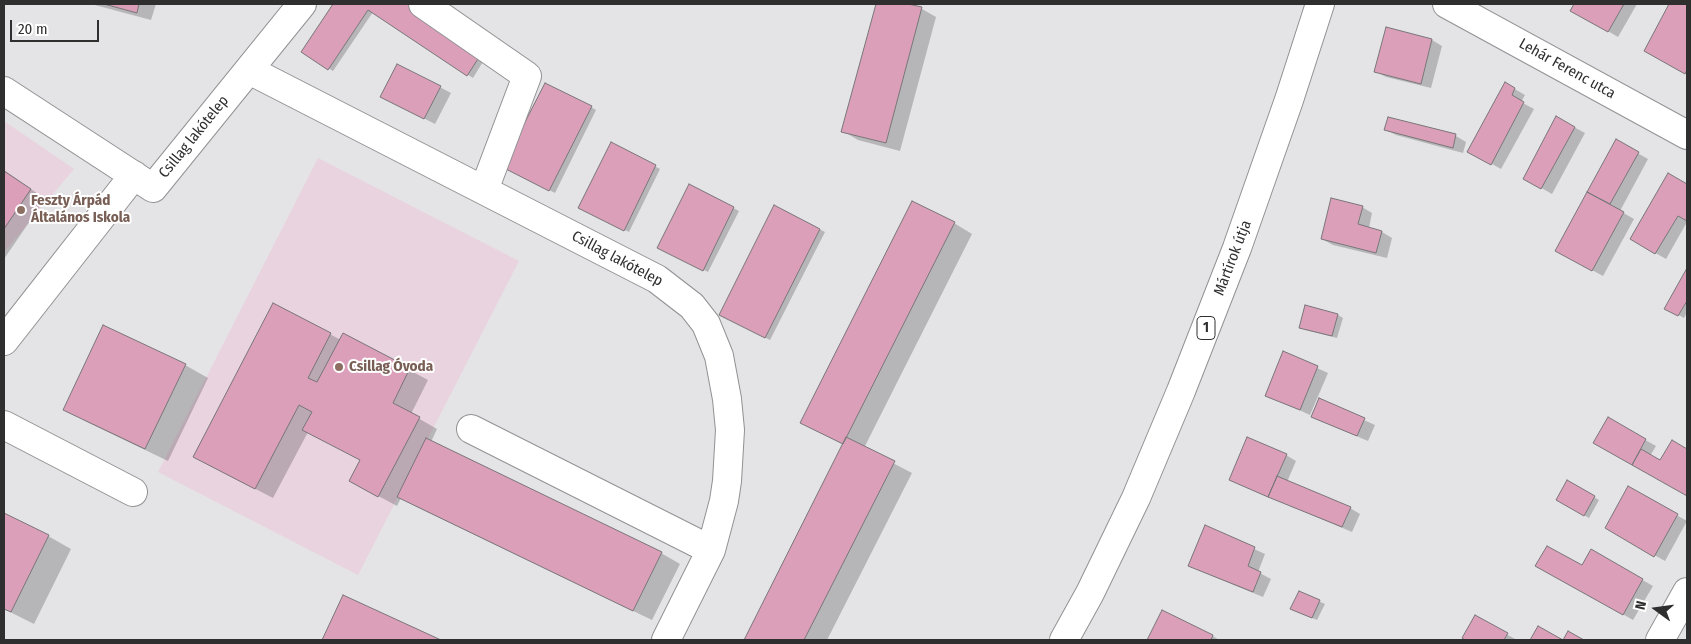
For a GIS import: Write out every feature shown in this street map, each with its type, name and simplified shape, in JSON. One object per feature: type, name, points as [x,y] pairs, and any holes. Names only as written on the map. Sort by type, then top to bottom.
[{"type":"street","name":"Csillag lakótelep","points":[[4,91],[153,188],[302,4]]},
{"type":"street","points":[[423,4],[527,76],[484,190]]},
{"type":"street","name":"Mártírok útja","points":[[1064,640],[1090,593],[1136,498],[1181,391],[1237,248],[1289,100],[1320,4]]},
{"type":"street","name":"Lehár Ferenc utca","points":[[1447,4],[1687,135]]},
{"type":"street","name":"Csillag lakótelep","points":[[249,70],[657,279],[692,306],[706,324],[719,356],[727,399],[730,430],[727,481],[724,501],[711,550],[666,640]]},
{"type":"street","name":"Csillag lakótelep","points":[[4,341],[134,175]]},
{"type":"street","points":[[4,425],[133,492]]},
{"type":"street","points":[[471,429],[711,550]]},
{"type":"street","points":[[1660,640],[1687,592]]},
{"type":"shaded area","name":"Feszty Árpád Általános Iskola","points":[[4,121],[74,169],[4,252]]},
{"type":"shaded area","name":"Csillag Óvoda","points":[[318,158],[519,261],[358,575],[158,472]]},
{"type":"building","points":[[104,4],[139,4],[137,13]]},
{"type":"building","points":[[333,4],[411,4],[483,51],[467,76],[368,10],[328,70],[301,52]]},
{"type":"building","points":[[876,4],[908,4],[922,7],[886,143],[841,132]]},
{"type":"building","points":[[1574,4],[1624,4],[1608,32],[1570,11]]},
{"type":"building","points":[[1669,4],[1687,4],[1687,70],[1685,74],[1644,51]]},
{"type":"building","points":[[1386,27],[1432,39],[1421,84],[1374,72]]},
{"type":"building","points":[[397,64],[441,86],[424,119],[380,97]]},
{"type":"building","points":[[1505,82],[1515,88],[1512,95],[1524,102],[1491,165],[1467,152]]},
{"type":"building","points":[[545,83],[592,106],[549,191],[502,167]]},
{"type":"building","points":[[1556,116],[1575,127],[1541,189],[1523,179]]},
{"type":"building","points":[[1388,117],[1456,134],[1453,148],[1384,130]]},
{"type":"building","points":[[1616,139],[1639,152],[1610,204],[1587,192]]},
{"type":"building","points":[[611,142],[656,165],[624,231],[578,208]]},
{"type":"building","points":[[4,171],[31,189],[4,229]]},
{"type":"building","points":[[1668,173],[1687,184],[1687,221],[1678,216],[1655,254],[1630,239]]},
{"type":"building","points":[[689,184],[734,207],[703,271],[657,248]]},
{"type":"building","points":[[1587,192],[1624,212],[1592,271],[1555,251]]},
{"type":"building","points":[[1331,198],[1363,206],[1358,224],[1382,231],[1376,253],[1321,239]]},
{"type":"building","points":[[912,201],[955,222],[843,444],[800,423]]},
{"type":"building","points":[[774,205],[820,229],[765,338],[719,315]]},
{"type":"building","points":[[1687,268],[1687,301],[1678,316],[1664,309]]},
{"type":"building","points":[[273,303],[331,333],[308,378],[317,382],[343,333],[410,368],[393,403],[420,417],[378,497],[349,481],[360,460],[302,430],[312,412],[299,405],[255,489],[193,457]]},
{"type":"building","points":[[1305,305],[1338,314],[1332,336],[1299,328]]},
{"type":"building","points":[[103,325],[186,364],[145,449],[63,410]]},
{"type":"building","points":[[1283,351],[1318,366],[1300,410],[1265,396]]},
{"type":"building","points":[[1319,398],[1365,418],[1357,436],[1311,417]]},
{"type":"building","points":[[1608,417],[1646,439],[1632,465],[1593,443]]},
{"type":"building","points":[[846,437],[895,461],[804,640],[744,640]]},
{"type":"building","points":[[1247,437],[1287,454],[1268,497],[1229,480]]},
{"type":"building","points":[[426,438],[662,552],[633,611],[397,497]]},
{"type":"building","points":[[1672,440],[1687,449],[1687,496],[1632,465],[1641,449],[1660,460]]},
{"type":"building","points":[[1277,476],[1351,507],[1342,527],[1268,497]]},
{"type":"building","points":[[1567,480],[1595,496],[1584,516],[1556,500]]},
{"type":"building","points":[[1628,486],[1678,514],[1654,557],[1605,528]]},
{"type":"building","points":[[4,513],[49,535],[11,612],[4,609]]},
{"type":"building","points":[[1205,525],[1255,547],[1248,566],[1261,572],[1253,592],[1188,566]]},
{"type":"building","points":[[1547,546],[1582,565],[1591,549],[1643,579],[1623,615],[1535,566]]},
{"type":"building","points":[[1299,591],[1320,600],[1312,618],[1290,609]]},
{"type":"building","points":[[343,595],[441,640],[322,640]]},
{"type":"building","points":[[1162,610],[1213,635],[1211,640],[1147,640]]},
{"type":"building","points":[[1475,615],[1508,633],[1504,640],[1465,640],[1462,638]]},
{"type":"building","points":[[1538,626],[1563,640],[1530,640]]},
{"type":"building","points":[[1568,631],[1584,640],[1563,640]]},
{"type":"place","name":"Feszty Árpád Általános Iskola","points":[[21,210]]},
{"type":"place","name":"Csillag Óvoda","points":[[339,367]]}]
